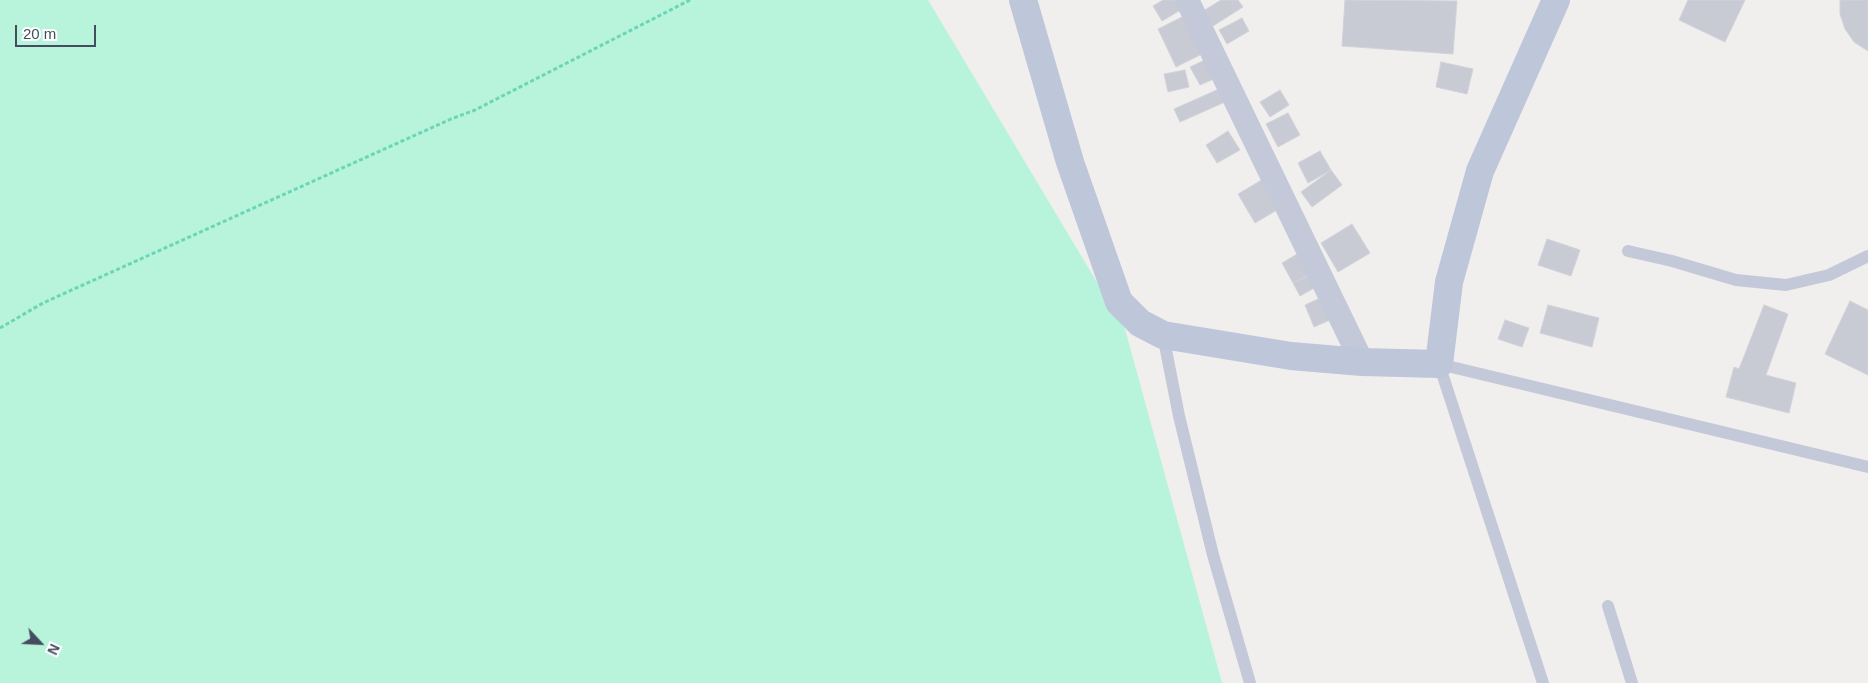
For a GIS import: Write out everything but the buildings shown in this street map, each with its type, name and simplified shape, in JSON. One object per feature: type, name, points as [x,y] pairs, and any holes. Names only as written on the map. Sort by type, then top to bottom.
[{"type":"street","points":[[1023,0],[1070,162],[1119,302],[1140,323],[1163,335],[1291,356],[1362,362],[1439,364],[1449,282],[1480,171],[1556,0]]},
{"type":"street","points":[[1187,0],[1362,362]]},
{"type":"lane","points":[[1628,252],[1672,261],[1736,280],[1786,285],[1829,275],[1868,256]]},
{"type":"lane","points":[[1163,335],[1179,416],[1213,555],[1250,683]]},
{"type":"lane","points":[[1439,364],[1868,467]]},
{"type":"lane","points":[[1439,364],[1543,683]]},
{"type":"lane","points":[[1608,606],[1632,683]]},
{"type":"path","points":[[0,328],[43,303],[442,123],[475,110],[690,0]]},
{"type":"green space","points":[[0,0],[928,0],[1125,329],[1222,683],[0,683]]}]
